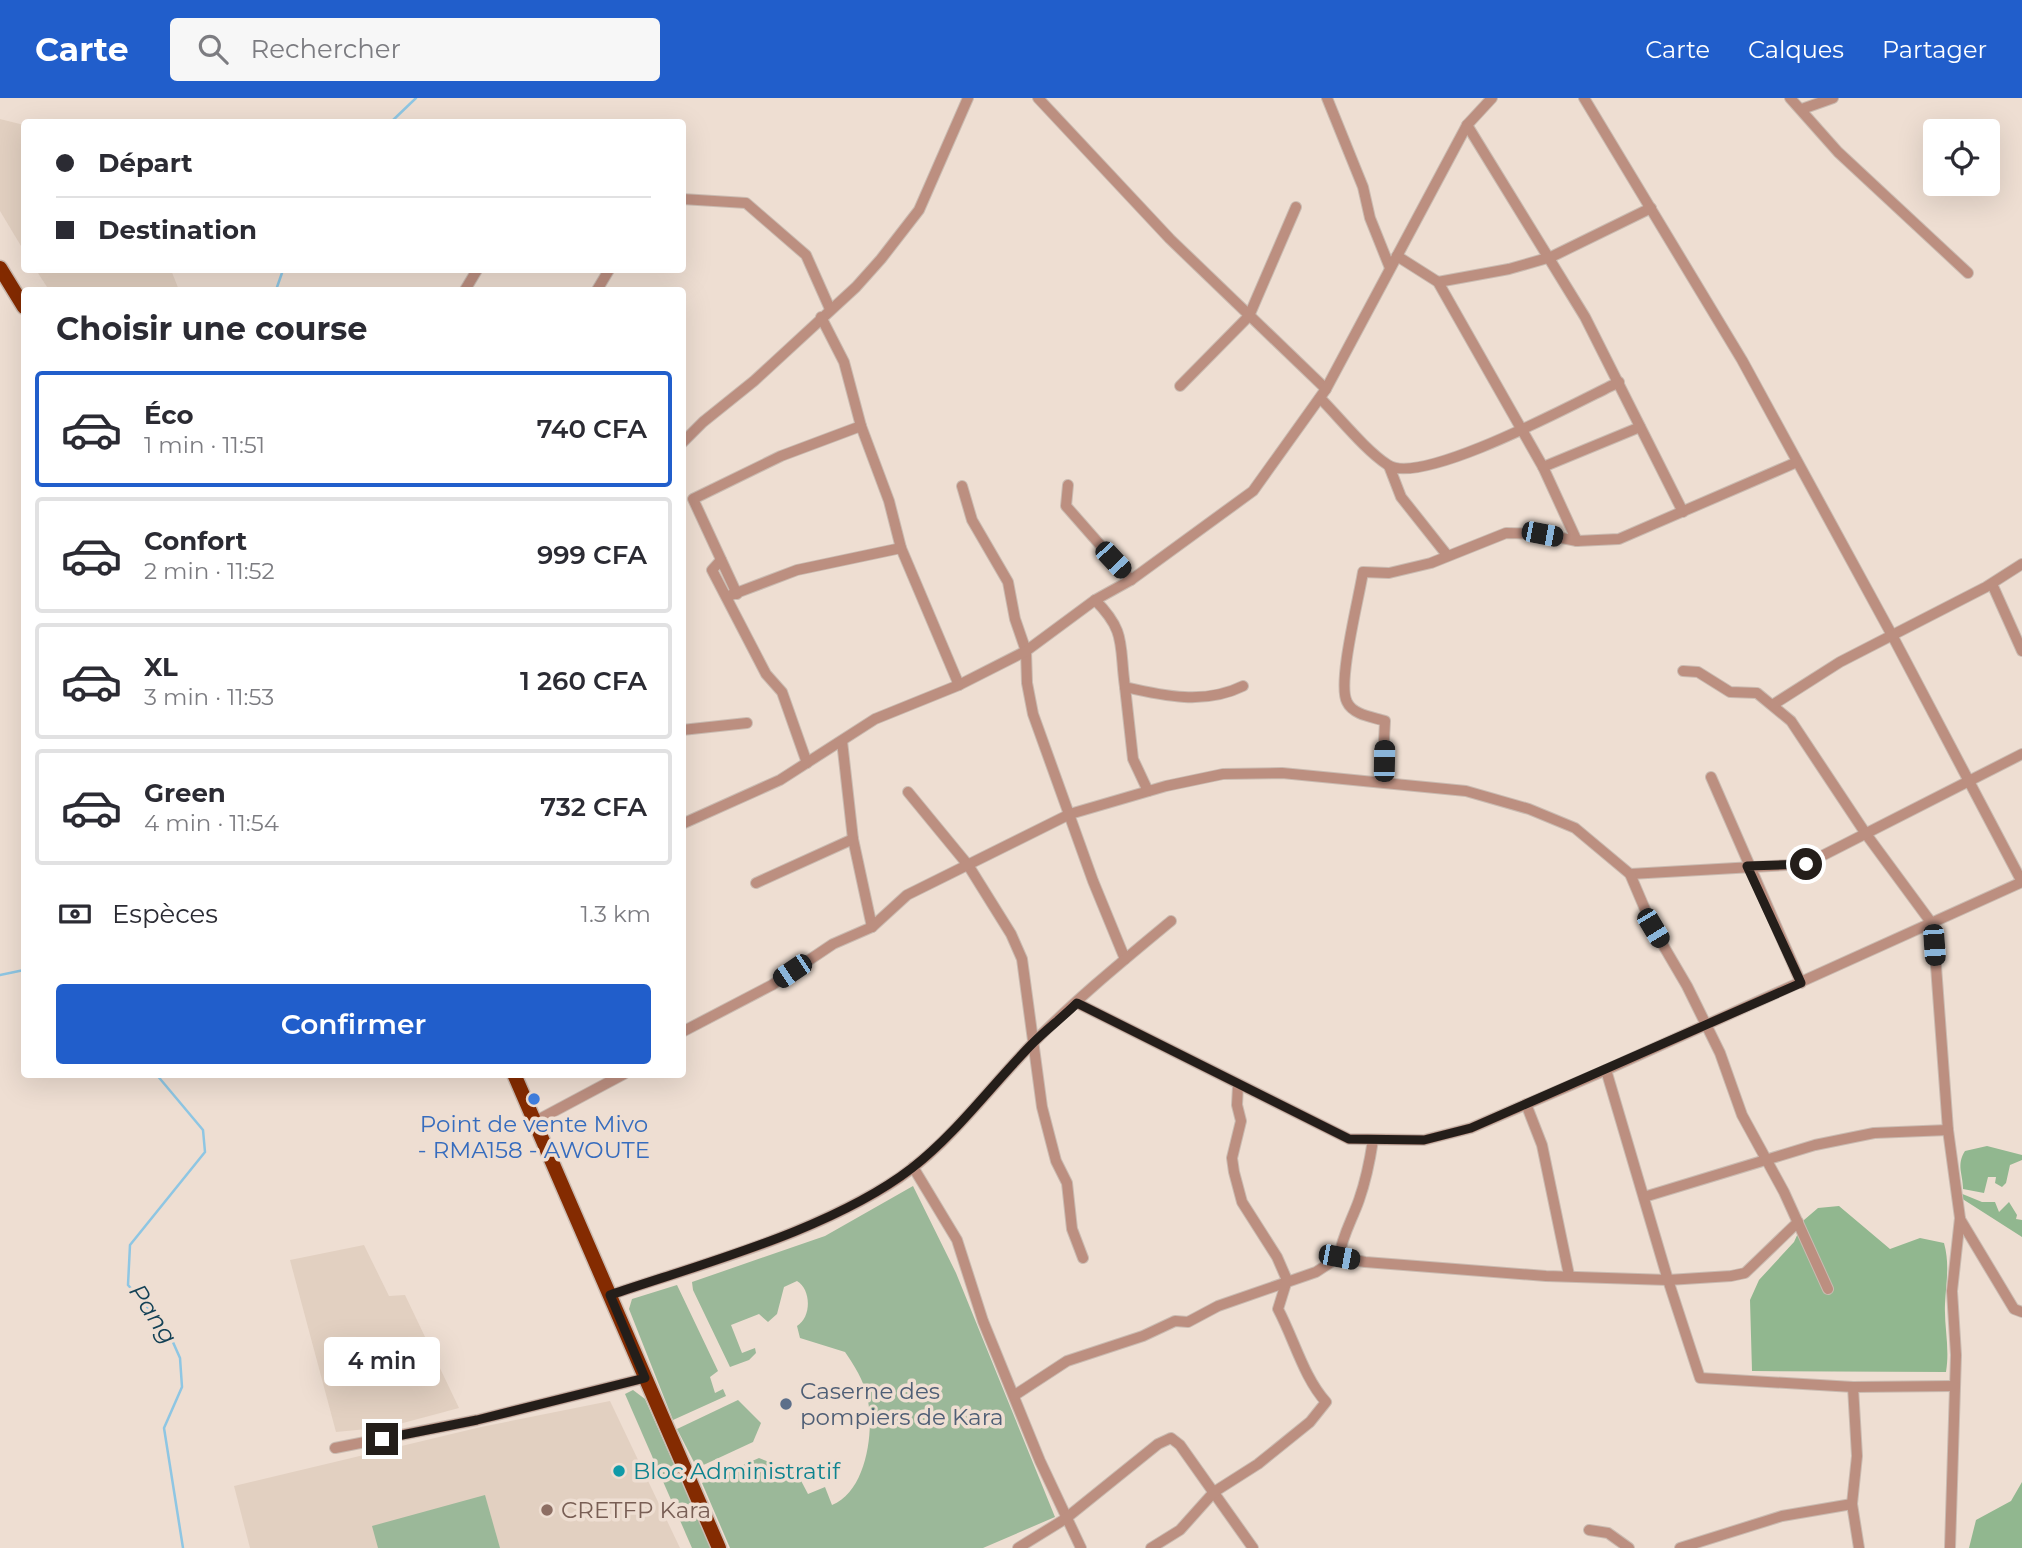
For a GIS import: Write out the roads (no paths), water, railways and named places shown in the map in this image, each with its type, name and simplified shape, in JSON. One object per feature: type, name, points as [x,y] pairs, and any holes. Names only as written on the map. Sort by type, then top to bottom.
[{"type":"highway","points":[[0,268],[4,281],[21,303]]},
{"type":"highway","points":[[516,1078],[719,1548]]},
{"type":"street","points":[[686,439],[856,287],[919,210],[968,98]]},
{"type":"street","points":[[1038,98],[1390,466],[1401,498],[1447,555]]},
{"type":"street","points":[[1327,98],[1363,187],[1370,218],[1390,268]]},
{"type":"street","points":[[686,822],[780,780],[875,719],[959,685],[1026,651],[1095,600],[1131,580],[1253,491],[1323,394],[1467,125],[1492,98]]},
{"type":"street","points":[[1077,1003],[1238,1086],[1349,1139],[1424,1140],[1471,1128],[1606,1070],[1933,925],[2022,882],[1893,637],[1742,360],[1584,98]]},
{"type":"street","points":[[1790,98],[1855,169],[1968,273]]},
{"type":"street","points":[[1802,109],[1833,98]]},
{"type":"street","points":[[1467,125],[1551,257],[1619,382],[1683,512]]},
{"type":"street","points":[[686,199],[746,203],[806,255],[830,309]]},
{"type":"street","points":[[1180,386],[1249,316],[1296,207]]},
{"type":"street","points":[[1438,282],[1509,270],[1551,257],[1651,208]]},
{"type":"street","points":[[1397,256],[1438,282],[1543,467],[1577,541]]},
{"type":"street","points":[[821,317],[844,362],[861,426],[888,500],[901,548],[959,685]]},
{"type":"street","points":[[1390,466],[1408,471],[1447,462],[1619,382]]},
{"type":"street","points":[[686,502],[781,456],[861,426]]},
{"type":"street","points":[[1543,467],[1640,427]]},
{"type":"street","points":[[1382,781],[1385,721],[1356,712],[1346,702],[1344,677],[1363,572],[1389,573],[1506,533],[1542,534],[1577,541],[1619,539],[1797,462]]},
{"type":"street","points":[[1068,485],[1066,506],[1131,580]]},
{"type":"street","points":[[962,486],[972,520],[1008,582],[1026,651],[1027,683],[1033,714],[1093,881],[1125,959]]},
{"type":"street","points":[[693,499],[721,560],[712,570],[732,595],[766,674],[782,692],[807,763]]},
{"type":"street","points":[[732,595],[797,570],[901,548]]},
{"type":"street","points":[[1774,704],[1840,662],[1992,584],[2022,564]]},
{"type":"street","points":[[1992,584],[2022,651]]},
{"type":"street","points":[[1095,600],[1114,619],[1122,647],[1133,759],[1148,791]]},
{"type":"street","points":[[1683,671],[1698,672],[1730,692],[1757,693],[1774,704],[1791,721],[1866,834],[1933,925],[1948,1130],[1960,1218],[1952,1291],[1956,1354],[1950,1548]]},
{"type":"street","points":[[1125,687],[1154,694],[1202,698],[1224,695],[1243,685]]},
{"type":"street","points":[[686,730],[747,723]]},
{"type":"street","points":[[842,741],[853,839],[872,927]]},
{"type":"street","points":[[1630,874],[1806,864],[1970,783],[2022,754]]},
{"type":"street","points":[[686,1030],[772,985],[833,944],[872,927],[907,895],[1070,814],[1148,791],[1223,774],[1282,773],[1466,790],[1529,809],[1575,828],[1630,874],[1653,928],[1687,986],[1704,1026],[1720,1053],[1742,1115],[1798,1222],[1828,1289]]},
{"type":"street","points":[[1711,777],[1747,866],[1801,983]]},
{"type":"street","points":[[908,792],[968,865],[1011,934],[1022,959],[1042,1107],[1056,1161],[1067,1183],[1072,1229],[1083,1258]]},
{"type":"street","points":[[756,883],[853,839]]},
{"type":"street","points":[[610,1295],[790,1233],[884,1188],[913,1167],[951,1133],[1034,1042],[1171,921]]},
{"type":"street","points":[[1606,1070],[1700,1378],[1853,1387],[1954,1386]]},
{"type":"street","points":[[534,1122],[616,1078]]},
{"type":"street","points":[[1151,1548],[1180,1530],[1214,1492],[1258,1464],[1310,1422],[1326,1402],[1312,1387],[1297,1345],[1278,1310],[1287,1280],[1277,1257],[1242,1202],[1232,1158],[1241,1121],[1237,1105],[1238,1086]]},
{"type":"street","points":[[1526,1104],[1542,1145],[1569,1275]]},
{"type":"street","points":[[1644,1197],[1815,1145],[1874,1133],[1948,1130]]},
{"type":"street","points":[[1339,1257],[1342,1239],[1359,1201],[1368,1171],[1373,1140]]},
{"type":"street","points":[[913,1167],[957,1240],[983,1321],[1065,1520],[1081,1548]]},
{"type":"street","points":[[1960,1218],[2014,1309],[2022,1312]]},
{"type":"street","points":[[1015,1395],[1067,1361],[1143,1336],[1175,1321],[1188,1322],[1218,1306],[1316,1272],[1339,1257],[1478,1272],[1668,1280],[1745,1273],[1798,1222]]},
{"type":"street","points":[[335,1448],[477,1420],[645,1378]]},
{"type":"street","points":[[1853,1387],[1857,1456],[1852,1504],[1859,1548]]},
{"type":"street","points":[[1017,1548],[1065,1520],[1158,1444],[1171,1438],[1180,1445],[1253,1548]]},
{"type":"street","points":[[1681,1548],[1782,1516],[1852,1504]]},
{"type":"street","points":[[1589,1530],[1608,1533],[1629,1548]]},
{"type":"waterway","name":"Pang","points":[[394,119],[416,98]]},
{"type":"waterway","name":"Pang","points":[[277,287],[282,273]]},
{"type":"waterway","points":[[0,975],[21,971]]},
{"type":"waterway","name":"Pang","points":[[159,1078],[203,1130],[205,1152],[130,1245],[128,1285],[168,1331],[180,1358],[182,1387],[164,1428],[183,1548]]},
{"type":"place","name":"Point de vente Mivo - RMA158 - AWOUTE","points":[[534,1099]]},
{"type":"place","name":"Caserne des pompiers de Kara","points":[[786,1404]]},
{"type":"place","name":"Bloc Administratif","points":[[619,1471]]},
{"type":"place","name":"CRETFP Kara","points":[[547,1510]]}]
